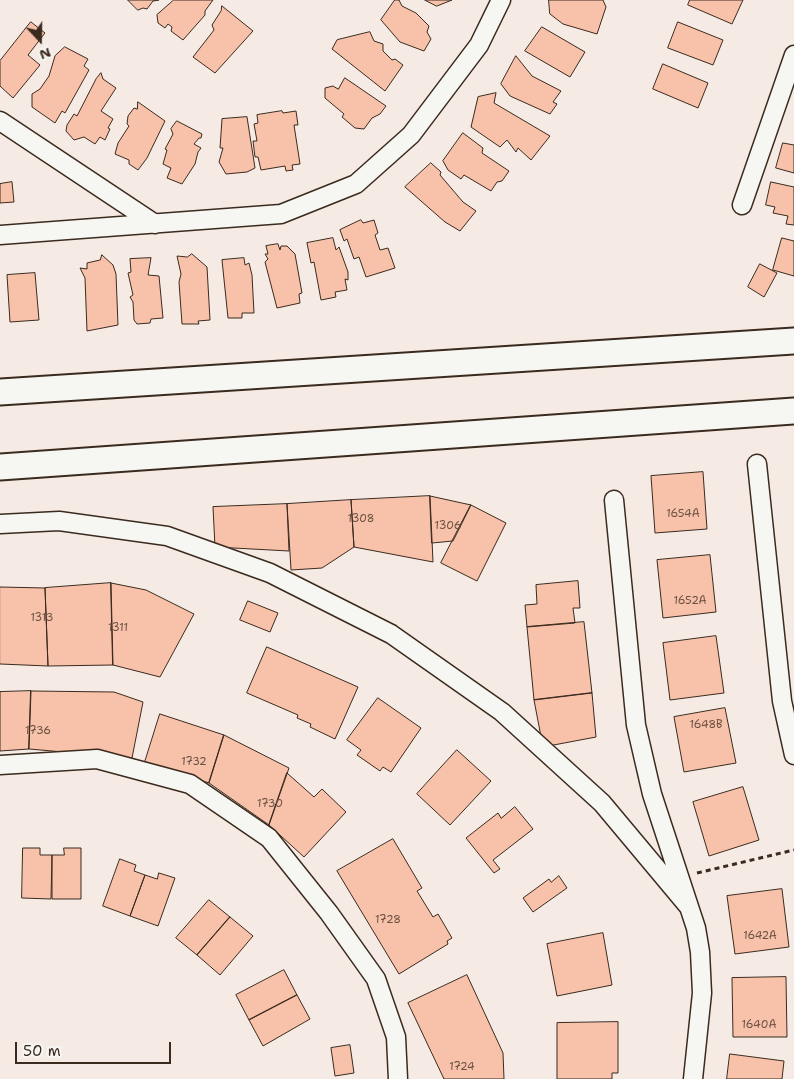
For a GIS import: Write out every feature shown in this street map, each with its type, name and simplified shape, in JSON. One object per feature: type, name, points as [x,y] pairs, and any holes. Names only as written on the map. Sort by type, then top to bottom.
[{"type":"street","points":[[0,235],[281,214],[356,184],[411,135],[479,46],[501,0]]},
{"type":"street","points":[[742,205],[794,55]]},
{"type":"street","points":[[0,121],[155,224]]},
{"type":"street","points":[[0,392],[794,341]]},
{"type":"street","points":[[0,467],[794,411]]},
{"type":"street","points":[[757,464],[782,701],[794,755]]},
{"type":"street","points":[[614,500],[636,725],[652,794],[696,928],[700,952],[702,993],[693,1079]]},
{"type":"street","points":[[0,524],[59,521],[167,536],[270,573],[391,634],[502,712],[588,790],[602,803],[689,907]]},
{"type":"street","points":[[0,765],[96,759],[190,784],[269,838],[329,913],[376,978],[396,1037],[398,1079]]},
{"type":"path","points":[[680,877],[794,850]]},
{"type":"building","points":[[128,0],[159,0],[153,1],[147,9],[138,10]]},
{"type":"building","points":[[174,0],[213,0],[205,11],[205,15],[183,40],[171,31],[172,27],[168,24],[165,28],[158,23],[157,15]]},
{"type":"building","points":[[395,0],[399,0],[402,6],[416,13],[429,26],[427,32],[431,39],[424,51],[400,42],[381,20]]},
{"type":"building","points":[[425,0],[452,0],[437,6]]},
{"type":"building","points":[[549,0],[603,0],[606,7],[597,34],[563,24],[550,14]]},
{"type":"building","points":[[690,0],[743,0],[732,24],[688,5]]},
{"type":"building","points":[[222,6],[253,31],[215,73],[193,57],[214,30],[212,25]]},
{"type":"building","points":[[31,22],[45,33],[28,55],[40,65],[13,98],[0,86],[0,61]]},
{"type":"building","points":[[678,22],[723,40],[713,65],[668,48]]},
{"type":"building","points":[[542,27],[585,52],[570,77],[525,51]]},
{"type":"building","points":[[370,32],[374,41],[383,44],[383,51],[392,60],[395,59],[403,65],[385,91],[332,49],[337,40]]},
{"type":"building","points":[[65,47],[88,59],[84,66],[89,70],[65,113],[62,111],[55,123],[32,107],[32,94],[40,89],[49,76],[55,56]]},
{"type":"building","points":[[516,56],[532,76],[561,91],[553,102],[557,104],[550,114],[510,96],[501,84]]},
{"type":"building","points":[[663,64],[708,83],[698,108],[653,89]]},
{"type":"building","points":[[101,73],[103,79],[116,88],[101,111],[113,119],[108,128],[110,129],[105,140],[100,137],[95,144],[84,137],[74,140],[66,131],[67,125],[74,114],[77,116]]},
{"type":"building","points":[[345,78],[386,106],[380,114],[372,118],[364,129],[355,128],[342,117],[344,114],[325,98],[325,88],[333,86],[338,89]]},
{"type":"building","points":[[496,93],[494,103],[550,136],[531,160],[518,148],[516,152],[507,140],[500,147],[471,127],[478,97]]},
{"type":"building","points":[[138,102],[165,121],[147,158],[138,170],[129,164],[129,160],[115,154],[118,143],[129,126],[127,124],[128,116],[134,108],[137,109]]},
{"type":"building","points":[[282,111],[283,113],[296,111],[298,125],[294,125],[300,164],[292,165],[293,170],[286,171],[285,166],[261,170],[258,157],[255,157],[253,141],[257,141],[254,124],[258,123],[257,115]]},
{"type":"building","points":[[247,117],[255,168],[247,172],[226,174],[219,162],[223,148],[220,148],[222,119]]},
{"type":"building","points":[[177,121],[202,134],[201,138],[194,144],[201,148],[195,164],[182,184],[167,178],[171,168],[163,164],[167,150],[165,149],[173,134],[171,129]]},
{"type":"building","points":[[463,133],[483,148],[482,153],[509,171],[502,181],[497,182],[491,191],[464,175],[461,179],[448,170],[443,161]]},
{"type":"building","points":[[783,143],[794,145],[794,173],[776,168]]},
{"type":"building","points":[[431,163],[441,172],[440,175],[463,202],[476,211],[460,231],[445,222],[405,187]]},
{"type":"building","points":[[12,182],[14,202],[0,203],[0,184]]},
{"type":"building","points":[[771,182],[794,187],[794,225],[786,224],[788,216],[773,213],[775,207],[766,205]]},
{"type":"building","points":[[361,220],[363,223],[374,220],[378,233],[375,235],[380,250],[388,248],[395,268],[366,277],[359,257],[354,259],[347,239],[344,241],[340,230]]},
{"type":"building","points":[[333,238],[336,250],[339,247],[348,272],[348,280],[345,279],[347,290],[335,292],[336,297],[321,300],[314,262],[311,263],[307,243]]},
{"type":"building","points":[[782,238],[794,241],[794,276],[773,270]]},
{"type":"building","points":[[278,244],[280,250],[281,246],[287,246],[295,254],[302,293],[299,294],[300,303],[277,308],[265,262],[268,259],[265,254],[268,254],[266,246]]},
{"type":"building","points":[[192,254],[207,267],[210,320],[198,321],[199,324],[182,324],[179,282],[181,274],[177,256],[187,257]]},
{"type":"building","points":[[102,255],[113,265],[116,274],[118,325],[87,331],[85,278],[80,268],[87,269],[87,263],[100,260]]},
{"type":"building","points":[[151,258],[148,275],[159,276],[163,318],[151,319],[150,323],[137,324],[134,320],[133,302],[130,297],[133,295],[128,273],[131,272],[130,259]]},
{"type":"building","points":[[244,258],[245,265],[249,263],[252,275],[254,313],[242,313],[242,318],[228,318],[222,260]]},
{"type":"building","points":[[760,264],[777,273],[764,297],[748,287]]},
{"type":"building","points":[[35,273],[39,320],[10,322],[7,275]]},
{"type":"building","points":[[703,472],[707,529],[655,533],[651,476]]},
{"type":"building","points":[[430,496],[471,505],[453,541],[432,543]]},
{"type":"building","points":[[430,496],[433,562],[354,547],[351,500]]},
{"type":"building","points":[[351,500],[354,547],[322,568],[291,570],[287,504]]},
{"type":"building","points":[[287,504],[289,551],[215,547],[213,507]]},
{"type":"building","points":[[471,505],[506,523],[477,581],[441,563]]},
{"type":"building","points":[[710,555],[716,612],[663,618],[657,560]]},
{"type":"building","points":[[578,581],[580,608],[573,608],[575,623],[527,627],[525,605],[537,604],[536,585]]},
{"type":"building","points":[[111,583],[146,590],[194,614],[160,677],[113,665]]},
{"type":"building","points":[[111,583],[113,665],[48,666],[45,588]]},
{"type":"building","points":[[0,587],[45,588],[48,666],[0,664]]},
{"type":"building","points":[[248,601],[278,613],[270,632],[240,620]]},
{"type":"building","points":[[584,622],[592,693],[534,700],[527,627]]},
{"type":"building","points":[[716,636],[724,693],[670,700],[663,643]]},
{"type":"building","points":[[267,647],[358,687],[335,739],[310,727],[311,724],[297,718],[298,715],[247,693]]},
{"type":"building","points":[[31,691],[114,692],[143,702],[132,758],[29,749]]},
{"type":"building","points":[[31,691],[29,749],[0,751],[0,692]]},
{"type":"building","points":[[592,693],[596,737],[543,747],[534,700]]},
{"type":"building","points":[[378,698],[421,728],[391,772],[383,767],[380,771],[357,755],[361,750],[347,740]]},
{"type":"building","points":[[725,708],[736,763],[684,772],[674,717]]},
{"type":"building","points":[[160,714],[224,735],[209,783],[145,762]]},
{"type":"building","points":[[224,735],[289,768],[269,825],[209,783]]},
{"type":"building","points":[[457,750],[491,781],[450,825],[417,794]]},
{"type":"building","points":[[287,773],[314,797],[322,789],[346,812],[304,857],[269,825]]},
{"type":"building","points":[[743,787],[759,840],[709,856],[693,802]]},
{"type":"building","points":[[515,807],[533,829],[493,860],[500,869],[494,873],[466,838],[498,813],[501,818]]},
{"type":"building","points":[[393,839],[422,888],[417,891],[433,917],[438,914],[452,938],[447,941],[448,944],[399,974],[337,871]]},
{"type":"building","points":[[23,848],[40,848],[40,855],[52,855],[51,899],[22,898]]},
{"type":"building","points":[[64,848],[81,848],[81,899],[52,899],[52,855],[64,855]]},
{"type":"building","points":[[120,859],[136,865],[134,871],[145,875],[130,916],[103,906]]},
{"type":"building","points":[[159,873],[175,878],[158,926],[130,916],[145,875],[157,879]]},
{"type":"building","points":[[559,876],[567,888],[533,912],[523,898],[549,879],[551,882]]},
{"type":"building","points":[[782,889],[789,947],[735,954],[727,896]]},
{"type":"building","points":[[209,900],[230,917],[197,955],[176,938]]},
{"type":"building","points":[[230,917],[253,936],[220,975],[197,955]]},
{"type":"building","points":[[603,933],[612,985],[557,996],[547,944]]},
{"type":"building","points":[[284,970],[297,995],[249,1020],[236,995]]},
{"type":"building","points":[[467,975],[503,1053],[504,1079],[444,1079],[408,1003]]},
{"type":"building","points":[[786,977],[787,1037],[733,1037],[732,978]]},
{"type":"building","points":[[297,995],[310,1019],[263,1046],[249,1020]]},
{"type":"building","points":[[618,1022],[618,1073],[612,1073],[612,1079],[557,1079],[557,1023]]},
{"type":"building","points":[[350,1045],[354,1073],[335,1076],[331,1048]]},
{"type":"building","points":[[730,1054],[784,1061],[782,1079],[727,1079]]}]
